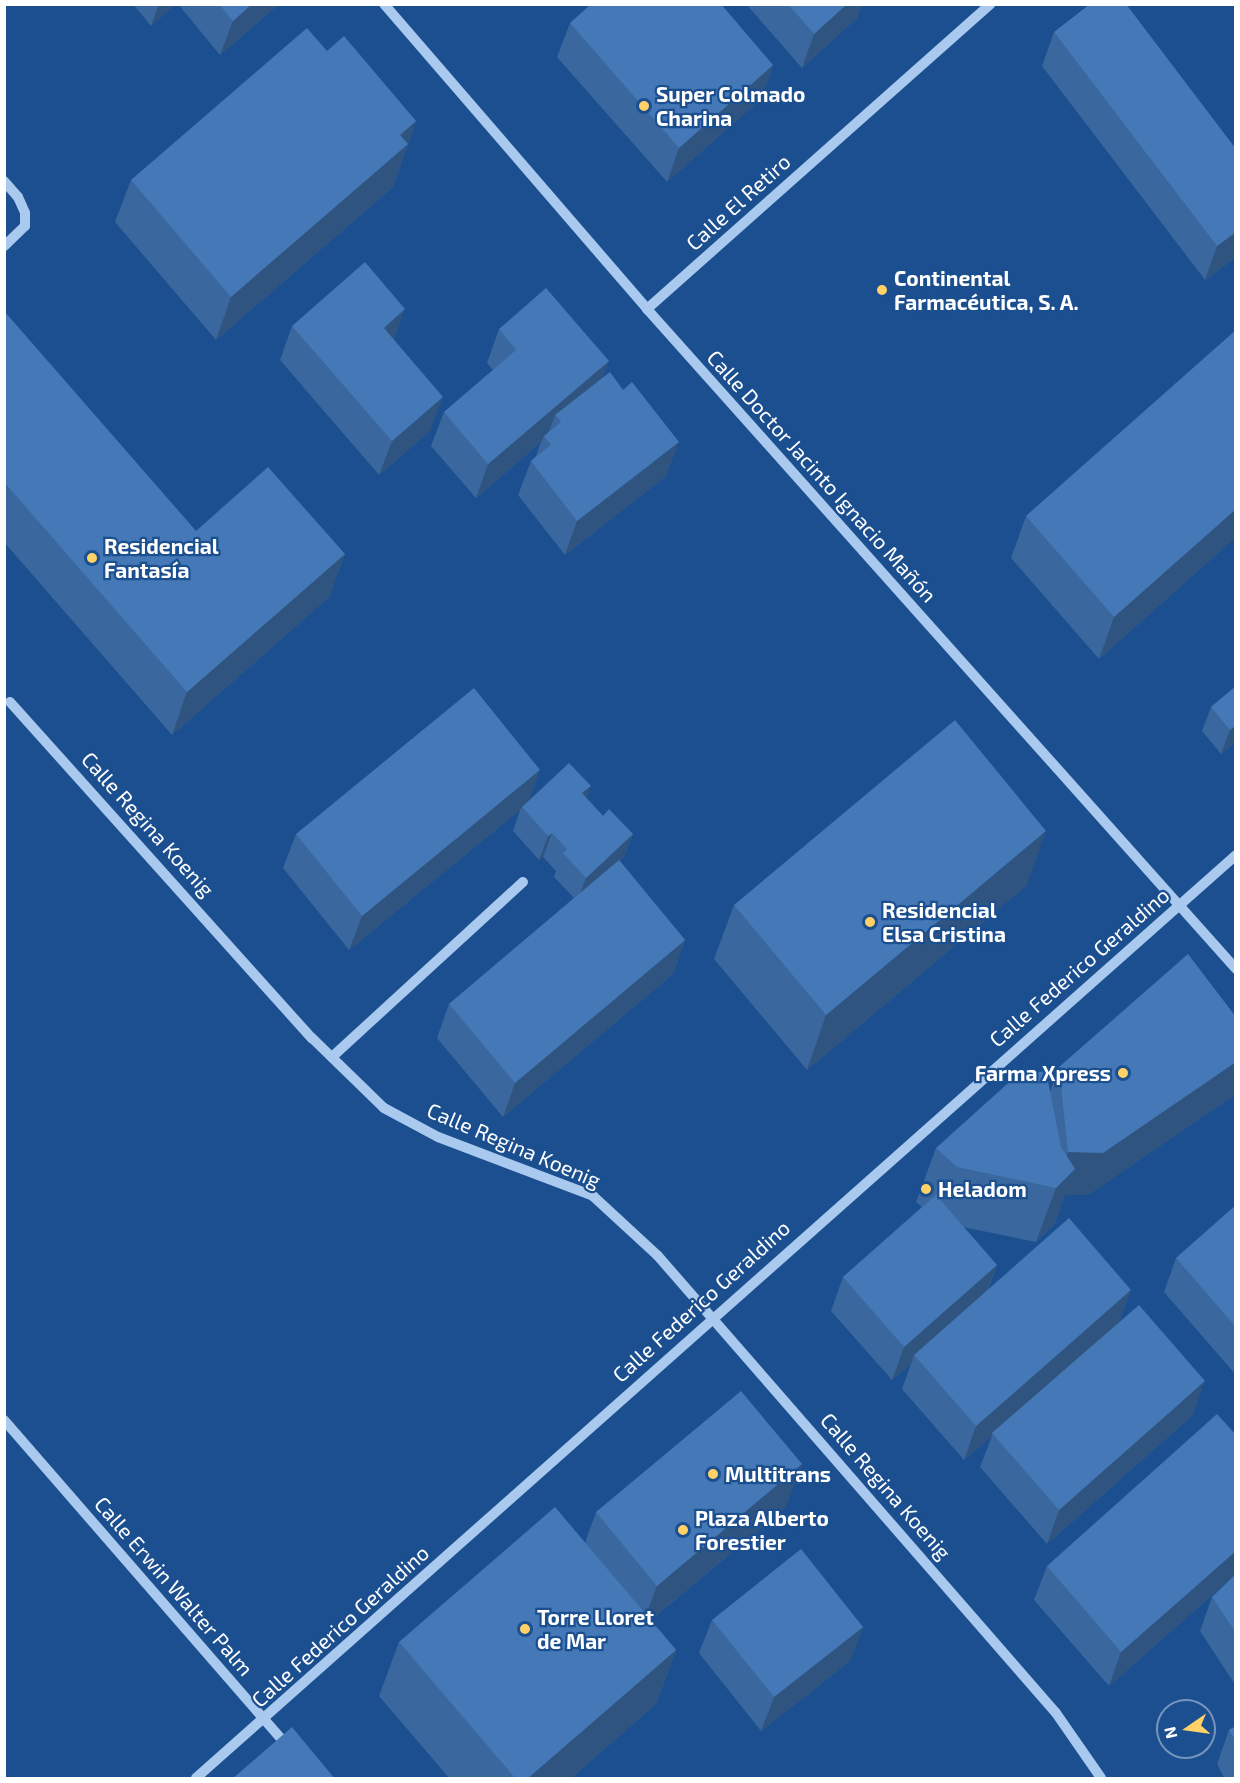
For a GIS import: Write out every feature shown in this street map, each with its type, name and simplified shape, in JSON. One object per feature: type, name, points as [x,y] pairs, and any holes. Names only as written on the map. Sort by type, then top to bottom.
[{"type":"street","name":"Calle Doctor Jacinto Ignacio Mañón","points":[[384,4],[647,309],[1236,969]]},
{"type":"street","name":"Calle El Retiro","points":[[647,309],[990,4]]},
{"type":"street","points":[[4,181],[18,197],[26,213],[25,226],[4,246]]},
{"type":"street","name":"Calle Regina Koenig","points":[[10,702],[332,1057],[384,1108],[438,1137],[593,1196],[658,1256],[713,1316],[1056,1713],[1101,1779]]},
{"type":"street","name":"Calle Federico Geraldino","points":[[196,1779],[265,1720],[713,1316],[1236,855]]},
{"type":"street","points":[[332,1057],[523,882]]},
{"type":"street","name":"Calle Erwin Walter Palm","points":[[4,1420],[300,1762]]},
{"type":"building","points":[[219,4],[252,4],[233,21]]},
{"type":"building","points":[[591,4],[721,4],[773,65],[679,148],[570,23]]},
{"type":"building","points":[[788,4],[847,4],[814,34]]},
{"type":"building","points":[[1090,4],[1126,4],[1236,149],[1236,232],[1217,246],[1054,32]]},
{"type":"building","points":[[307,28],[327,51],[344,36],[416,121],[400,135],[408,144],[231,297],[131,180]]},
{"type":"building","points":[[365,262],[405,309],[384,328],[443,397],[392,441],[292,326]]},
{"type":"building","points":[[546,288],[609,361],[488,464],[444,412],[516,350],[499,329]]},
{"type":"building","name":"Residencial Fantasía","points":[[4,311],[196,531],[268,467],[345,554],[187,692],[4,482]]},
{"type":"building","points":[[1236,330],[1236,509],[1114,617],[1026,516]]},
{"type":"building","points":[[610,372],[623,390],[632,382],[679,442],[577,521],[531,461],[551,445],[544,436],[561,422],[555,415]]},
{"type":"building","points":[[1236,686],[1236,725],[1230,730],[1211,707]]},
{"type":"building","points":[[474,688],[540,770],[362,916],[296,834]]},
{"type":"building","name":"Residencial Elsa Cristina","points":[[955,720],[1046,831],[826,1015],[734,905]]},
{"type":"building","points":[[569,763],[591,786],[582,793],[603,816],[609,809],[633,834],[586,878],[563,853],[567,849],[552,833],[548,836],[522,807]]},
{"type":"building","points":[[619,860],[685,940],[515,1083],[449,1004]]},
{"type":"building","points":[[1188,954],[1236,1017],[1236,1062],[1103,1153],[1068,1152],[1059,1067]]},
{"type":"building","points":[[1046,1071],[1061,1147],[1075,1169],[1056,1188],[957,1167],[936,1148],[1016,1076]]},
{"type":"building","points":[[936,1195],[997,1265],[904,1347],[843,1277]]},
{"type":"building","points":[[1236,1205],[1236,1327],[1176,1258]]},
{"type":"building","points":[[1069,1218],[1131,1290],[976,1426],[914,1355]]},
{"type":"building","points":[[1139,1305],[1205,1381],[1059,1510],[992,1433]]},
{"type":"building","name":"Plaza Alberto Forestier","points":[[741,1391],[802,1464],[657,1586],[596,1512]]},
{"type":"building","points":[[1217,1414],[1236,1435],[1236,1551],[1121,1652],[1047,1566]]},
{"type":"building","name":"Torre Lloret de Mar","points":[[555,1507],[676,1650],[527,1779],[516,1779],[399,1642]]},
{"type":"building","points":[[801,1549],[863,1627],[774,1697],[712,1620]]},
{"type":"building","points":[[1236,1574],[1236,1633],[1212,1597]]},
{"type":"building","points":[[1236,1726],[1236,1741],[1229,1730]]},
{"type":"building","points":[[292,1727],[335,1779],[232,1779]]},
{"type":"place","name":"Super Colmado Charina","points":[[644,106]]},
{"type":"place","name":"Continental Farmacéutica, S. A.","points":[[882,290]]},
{"type":"place","name":"Residencial Fantasía","points":[[92,558]]},
{"type":"place","name":"Residencial Elsa Cristina","points":[[870,922]]},
{"type":"place","name":"Farma Xpress","points":[[1123,1073]]},
{"type":"place","name":"Heladom","points":[[926,1189]]},
{"type":"place","name":"Multitrans","points":[[713,1474]]},
{"type":"place","name":"Plaza Alberto Forestier","points":[[683,1530]]},
{"type":"place","name":"Torre Lloret de Mar","points":[[525,1629]]}]
